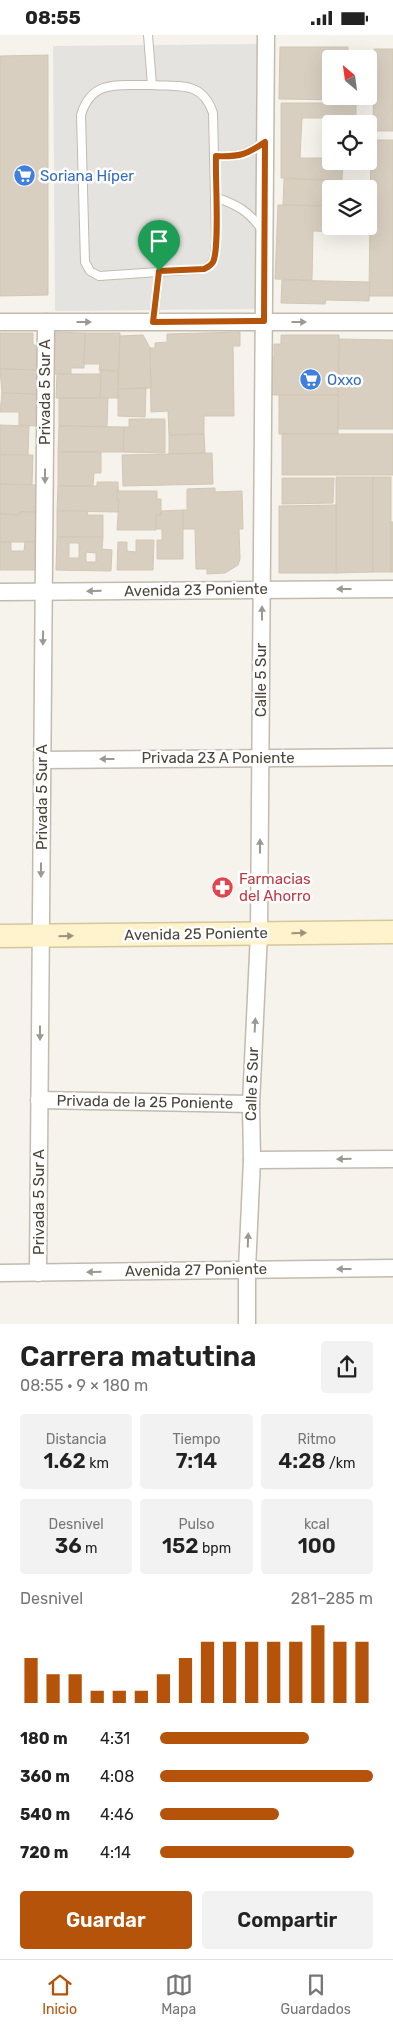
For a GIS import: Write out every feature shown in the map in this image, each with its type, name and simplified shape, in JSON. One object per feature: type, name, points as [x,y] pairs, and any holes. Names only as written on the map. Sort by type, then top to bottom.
[{"type":"main road","name":"Avenida 25 Poniente","points":[[0,936],[393,932]]},
{"type":"street","name":"Calle 5 Sur","points":[[247,1324],[247,1269],[252,1160],[250,1104],[260,933],[266,35]]},
{"type":"street","points":[[0,322],[393,322]]},
{"type":"street","name":"Privada 5 Sur A","points":[[38,1273],[46,322]]},
{"type":"street","name":"Avenida 23 Poniente","points":[[0,592],[393,589]]},
{"type":"street","name":"Privada 23 A Poniente","points":[[42,760],[393,757]]},
{"type":"street","name":"Privada de la 25 Poniente","points":[[39,1100],[250,1104]]},
{"type":"street","points":[[252,1160],[393,1159]]},
{"type":"street","name":"Avenida 27 Poniente","points":[[0,1273],[393,1269]]},
{"type":"lane","points":[[148,35],[152,85]]},
{"type":"lane","points":[[152,85],[188,87],[199,91],[208,100],[213,113],[216,156],[216,242],[214,260],[211,265],[204,269],[100,276],[90,271],[85,262],[81,115],[85,101],[92,93],[104,87],[152,85]]},
{"type":"lane","points":[[216,156],[236,157],[248,153],[265,142]]},
{"type":"lane","points":[[215,197],[240,206],[253,217],[264,233]]},
{"type":"lane","points":[[153,322],[159,271]]},
{"type":"shaded area","points":[[261,44],[263,309],[55,311],[53,46]]},
{"type":"building","points":[[280,47],[348,47],[348,50],[322,50],[322,100],[279,99]]},
{"type":"building","points":[[393,49],[393,131],[377,131],[377,115],[373,115],[373,105],[378,105],[378,50],[374,50]]},
{"type":"building","name":"Soriana Híper","points":[[48,55],[48,295],[0,296],[0,56]]},
{"type":"building","points":[[281,103],[356,105],[356,115],[322,115],[322,118],[302,118],[300,158],[322,158],[322,170],[343,170],[342,180],[281,178]]},
{"type":"building","points":[[377,140],[393,140],[393,296],[369,296],[370,235],[377,235],[377,180],[370,180],[371,170],[377,170]]},
{"type":"building","points":[[284,179],[325,180],[322,180],[322,206],[283,205]]},
{"type":"building","points":[[278,205],[322,206],[322,231],[313,231],[312,280],[275,279]]},
{"type":"building","points":[[282,280],[370,282],[369,301],[326,300],[325,304],[281,303]]},
{"type":"building","points":[[55,332],[85,333],[84,368],[71,368],[71,374],[50,374],[50,341],[55,341]]},
{"type":"building","points":[[240,332],[240,346],[233,346],[234,416],[204,416],[204,434],[169,435],[168,411],[151,412],[150,348],[155,348],[155,343],[167,342],[167,334]]},
{"type":"building","points":[[0,333],[33,333],[33,345],[39,345],[38,370],[0,369]]},
{"type":"building","points":[[85,333],[120,333],[120,371],[99,370],[100,364],[84,364]]},
{"type":"building","points":[[143,335],[150,348],[151,388],[118,389],[120,336]]},
{"type":"building","points":[[281,335],[339,335],[338,395],[271,395],[271,357],[274,357],[274,344],[281,344]]},
{"type":"building","points":[[339,339],[393,340],[393,429],[338,429]]},
{"type":"building","points":[[0,369],[38,370],[38,394],[2,393]]},
{"type":"building","points":[[100,370],[118,371],[118,398],[100,398]]},
{"type":"building","points":[[57,374],[101,374],[100,398],[56,398]]},
{"type":"building","points":[[146,388],[145,417],[118,416],[118,389]]},
{"type":"building","points":[[2,393],[38,394],[37,426],[19,425],[19,412],[0,412]]},
{"type":"building","points":[[279,395],[338,395],[338,434],[279,434]]},
{"type":"building","points":[[59,398],[108,398],[107,427],[59,426]]},
{"type":"building","points":[[129,419],[165,419],[165,453],[123,452],[124,427],[129,427]]},
{"type":"building","points":[[0,425],[29,426],[28,455],[0,455]]},
{"type":"building","points":[[59,426],[124,427],[123,452],[58,452]]},
{"type":"building","points":[[204,434],[205,453],[169,454],[169,435]]},
{"type":"building","points":[[282,434],[393,434],[393,475],[282,475]]},
{"type":"building","points":[[58,452],[101,452],[101,473],[94,473],[93,486],[58,486]]},
{"type":"building","points":[[212,453],[213,484],[123,486],[122,455]]},
{"type":"building","points":[[0,455],[33,455],[32,485],[0,484]]},
{"type":"building","points":[[336,477],[373,477],[373,572],[336,573]]},
{"type":"building","points":[[373,477],[391,477],[391,572],[373,572]]},
{"type":"building","points":[[282,478],[334,478],[333,503],[282,504]]},
{"type":"building","points":[[97,482],[118,482],[119,512],[57,511],[58,486],[97,486]]},
{"type":"building","points":[[0,484],[36,485],[36,512],[20,512],[19,515],[0,514]]},
{"type":"building","points":[[215,488],[215,492],[242,491],[243,529],[239,529],[240,559],[238,565],[225,573],[207,574],[207,569],[196,569],[195,529],[183,529],[183,510],[187,510],[187,489]]},
{"type":"building","points":[[117,491],[157,491],[157,499],[161,499],[161,515],[156,515],[156,530],[117,530],[119,500],[117,500]]},
{"type":"building","points":[[336,505],[336,573],[279,573],[279,506]]},
{"type":"building","points":[[183,510],[183,559],[157,559],[157,540],[162,540],[162,529],[156,529],[156,515],[161,515],[161,511]]},
{"type":"building","points":[[57,511],[88,511],[87,515],[103,515],[103,537],[57,537]]},
{"type":"building","points":[[20,512],[36,512],[35,542],[0,542],[0,514],[19,515]]},
{"type":"building","points":[[391,522],[393,522],[393,572],[391,572]]},
{"type":"building","points":[[57,537],[103,537],[102,549],[112,550],[111,571],[56,570]],"holes":[[[69,543],[79,543],[79,558],[69,558]],[[86,552],[96,553],[96,562],[86,562]]]},
{"type":"building","points":[[136,540],[154,540],[153,570],[117,570],[118,542],[127,542],[127,551],[136,552]]},
{"type":"building","points":[[0,542],[11,542],[11,551],[24,551],[25,542],[35,542],[35,570],[0,570]]},
{"type":"place","name":"Soriana Híper","points":[[24,176]]},
{"type":"place","name":"Oxxo","points":[[311,380]]},
{"type":"place","name":"Farmacias del Ahorro","points":[[223,888]]},
{"type":"route","points":[[265,142],[264,321],[153,322],[159,271],[204,269],[211,265],[214,260],[216,242],[216,156],[236,157],[248,153],[265,142]]}]
